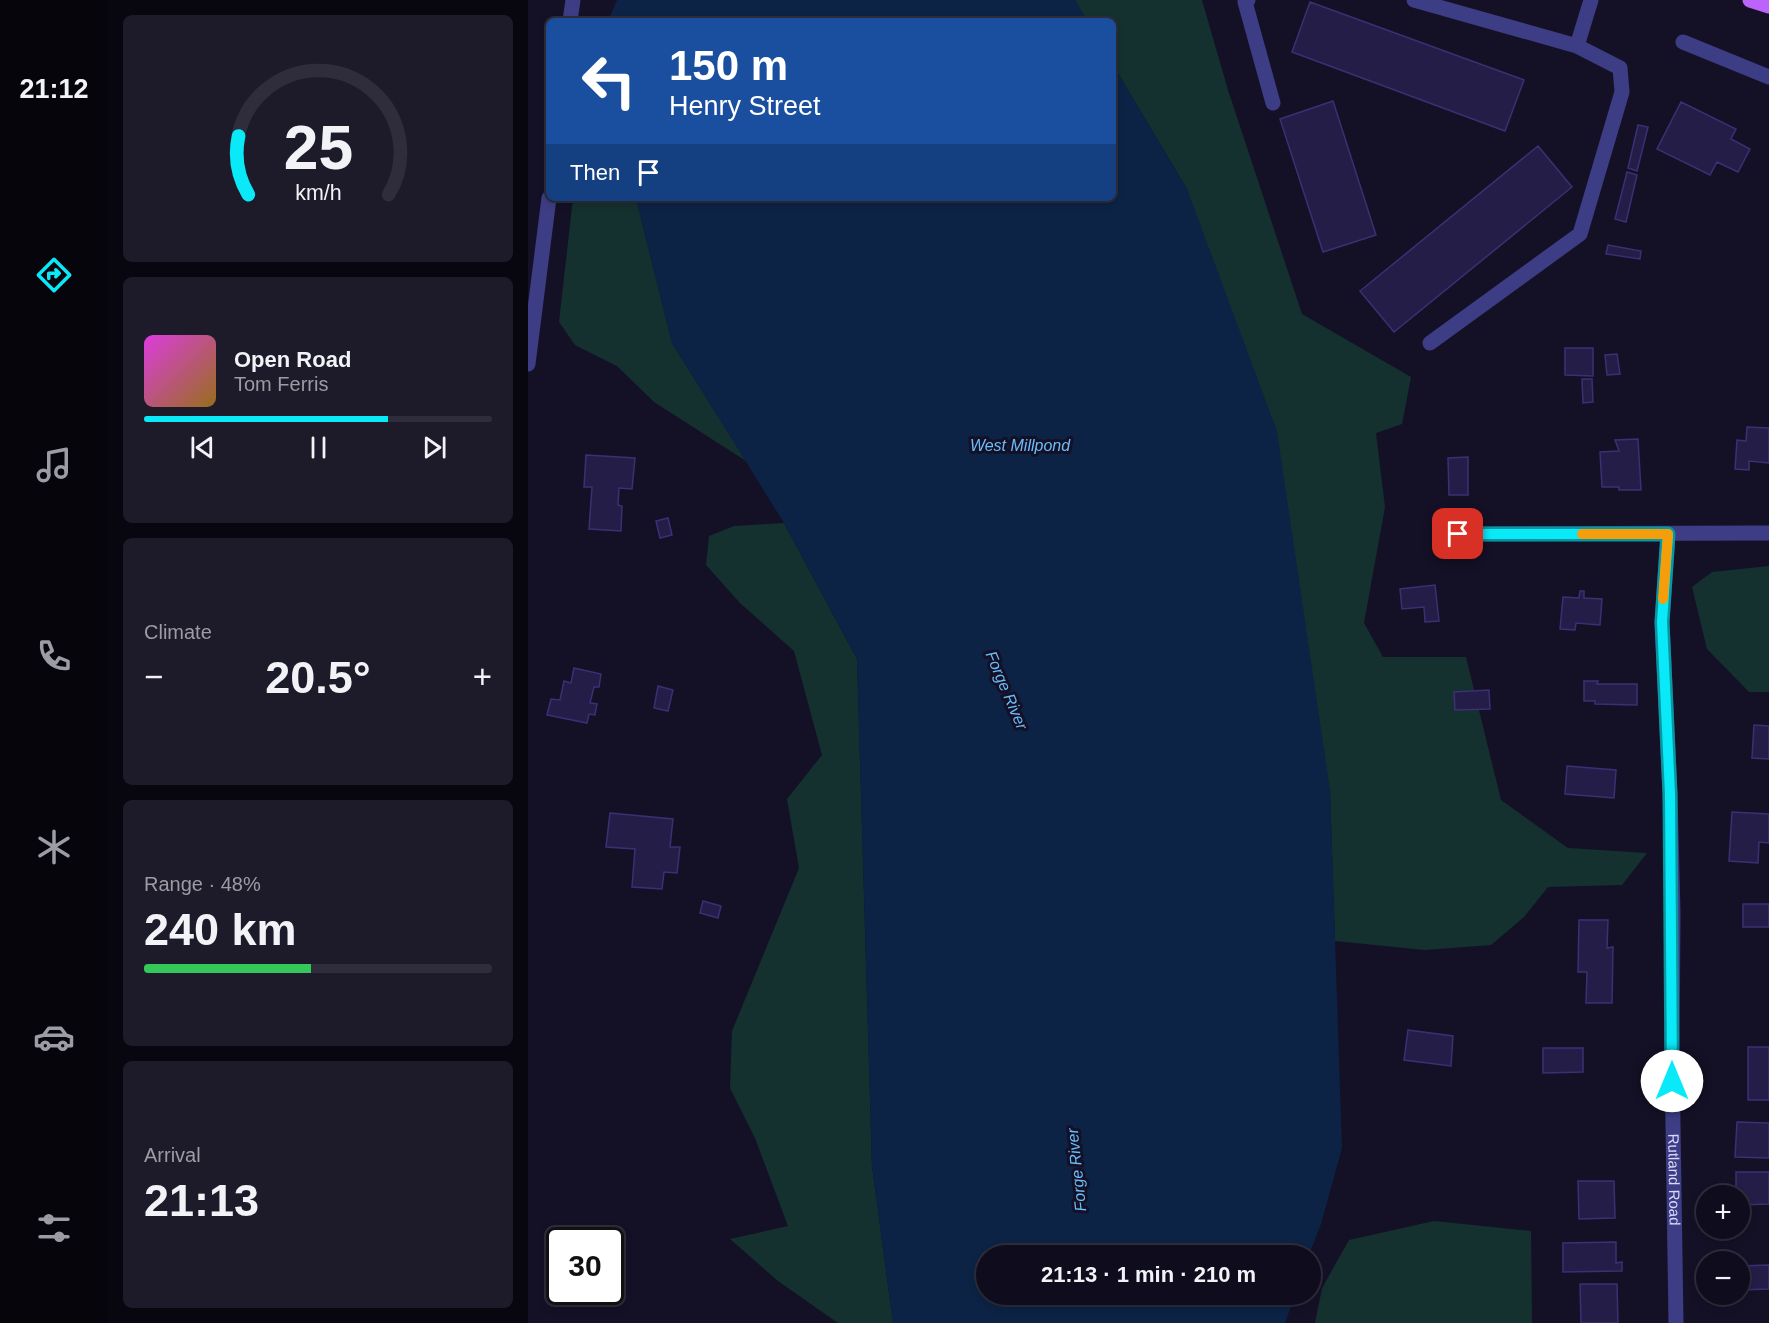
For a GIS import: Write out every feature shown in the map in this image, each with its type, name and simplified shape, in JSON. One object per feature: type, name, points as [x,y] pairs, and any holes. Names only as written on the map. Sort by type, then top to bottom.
[{"type":"main road","points":[[1750,0],[1769,6]]},
{"type":"street","points":[[570,18],[573,0]]},
{"type":"street","points":[[1248,0],[1245,2],[1274,103]]},
{"type":"street","points":[[1414,0],[1577,46],[1620,68],[1622,92],[1580,234],[1430,343]]},
{"type":"street","points":[[1577,46],[1591,0]]},
{"type":"street","points":[[1683,42],[1769,77]]},
{"type":"street","points":[[528,364],[549,201]]},
{"type":"street","points":[[1458,534],[1769,533]]},
{"type":"street","name":"Rutland Road","points":[[1668,534],[1662,622],[1672,853],[1676,1323]]},
{"type":"green space","points":[[1075,0],[1202,0],[1228,90],[1302,314],[1411,377],[1402,424],[1376,433],[1385,507],[1364,623],[1383,657],[1466,657],[1501,800],[1568,848],[1647,853],[1622,885],[1548,887],[1524,917],[1491,945],[1425,950],[1335,941],[1330,790],[1187,189],[1116,70],[1116,18],[1085,18]]},
{"type":"green space","points":[[573,201],[637,201],[672,343],[746,461],[654,402],[617,366],[575,345],[559,322]]},
{"type":"green space","points":[[784,523],[857,659],[872,1166],[893,1323],[838,1323],[778,1281],[730,1239],[788,1226],[755,1138],[730,1088],[732,1031],[799,868],[787,799],[822,755],[794,651],[740,603],[706,565],[709,536],[734,526]]},
{"type":"green space","points":[[1769,566],[1769,692],[1749,692],[1707,649],[1692,587],[1712,572]]},
{"type":"green space","points":[[1434,1221],[1531,1231],[1532,1323],[1315,1323],[1319,1305],[1321,1305],[1322,1288],[1349,1240]]},
{"type":"water","points":[[617,0],[1075,0],[1085,18],[609,18]]},
{"type":"water","name":"West Millpond","points":[[1116,70],[1187,189],[1277,431],[1330,790],[1342,1148],[1313,1245],[976,1245],[976,1305],[1291,1305],[1285,1323],[893,1323],[872,1166],[857,659],[784,523],[672,343],[637,201],[1116,201]]},
{"type":"building","points":[[1310,2],[1524,80],[1505,131],[1292,52]]},
{"type":"building","points":[[1333,101],[1376,235],[1323,252],[1280,119]]},
{"type":"building","points":[[1681,102],[1736,129],[1731,139],[1750,149],[1738,172],[1717,162],[1710,175],[1657,149]]},
{"type":"building","points":[[1638,125],[1648,127],[1637,171],[1628,168]]},
{"type":"building","points":[[1538,146],[1572,187],[1394,332],[1360,291]]},
{"type":"building","points":[[1627,172],[1637,175],[1626,222],[1615,219]]},
{"type":"building","points":[[1608,245],[1641,251],[1640,259],[1606,254]]},
{"type":"building","points":[[1565,348],[1593,348],[1593,376],[1565,375]]},
{"type":"building","points":[[1617,354],[1620,374],[1607,375],[1605,355]]},
{"type":"building","points":[[1582,379],[1592,379],[1593,402],[1583,403]]},
{"type":"building","points":[[1747,427],[1769,428],[1769,463],[1749,461],[1749,470],[1735,469],[1737,440],[1746,441]]},
{"type":"building","points":[[1638,439],[1641,490],[1602,487],[1600,452],[1619,451],[1615,440]]},
{"type":"building","points":[[586,455],[635,458],[632,489],[619,488],[618,505],[622,506],[621,531],[589,529],[592,487],[584,487]]},
{"type":"building","points":[[1468,457],[1468,495],[1449,495],[1448,458]]},
{"type":"building","points":[[668,518],[672,535],[660,538],[656,521]]},
{"type":"building","points":[[1435,585],[1439,621],[1425,622],[1424,607],[1402,609],[1400,589]]},
{"type":"building","points":[[1580,591],[1584,591],[1584,598],[1602,599],[1600,625],[1576,623],[1575,630],[1560,629],[1563,597],[1579,598]]},
{"type":"building","points":[[574,668],[601,674],[599,687],[594,687],[590,703],[597,704],[595,715],[589,714],[587,723],[547,715],[551,699],[560,700],[564,681],[571,683]]},
{"type":"building","points":[[1584,681],[1598,681],[1597,684],[1637,684],[1637,705],[1595,704],[1595,701],[1584,701]]},
{"type":"building","points":[[658,686],[673,690],[668,711],[654,708]]},
{"type":"building","points":[[1489,690],[1490,709],[1455,710],[1454,692]]},
{"type":"building","points":[[1754,725],[1769,726],[1769,759],[1752,758]]},
{"type":"building","points":[[1567,766],[1616,770],[1614,798],[1565,794]]},
{"type":"building","points":[[1732,812],[1769,814],[1769,843],[1759,842],[1758,863],[1729,861]]},
{"type":"building","points":[[610,813],[673,819],[670,847],[680,847],[677,873],[664,872],[662,889],[632,887],[635,849],[606,847]]},
{"type":"building","points":[[703,901],[721,906],[718,918],[700,913]]},
{"type":"building","points":[[1743,904],[1769,904],[1769,927],[1743,927]]},
{"type":"building","points":[[1579,920],[1608,920],[1607,948],[1613,947],[1612,1003],[1586,1003],[1587,972],[1578,972]]},
{"type":"building","points":[[1408,1030],[1453,1036],[1451,1066],[1404,1060]]},
{"type":"building","points":[[1748,1047],[1769,1047],[1769,1100],[1748,1100]]},
{"type":"building","points":[[1543,1048],[1583,1048],[1583,1072],[1543,1073]]},
{"type":"building","points":[[1737,1122],[1769,1123],[1769,1158],[1735,1157]]},
{"type":"building","points":[[1736,1172],[1769,1172],[1769,1204],[1750,1205],[1750,1185],[1736,1185]]},
{"type":"building","points":[[1578,1181],[1614,1181],[1615,1218],[1579,1219]]},
{"type":"building","points":[[1616,1242],[1616,1263],[1622,1262],[1622,1271],[1563,1272],[1563,1243]]},
{"type":"building","points":[[1769,1265],[1769,1289],[1750,1290],[1750,1266]]},
{"type":"building","points":[[1580,1284],[1617,1284],[1618,1323],[1581,1323]]},
{"type":"slow traffic","points":[[1582,534],[1668,534],[1663,599]]},
{"type":"route","points":[[1458,534],[1668,534],[1662,622],[1673,913],[1672,1081]]},
{"type":"water label","name":"Forge River","points":[[1007,690]]},
{"type":"water label","name":"Forge River","points":[[1076,1170]]}]
